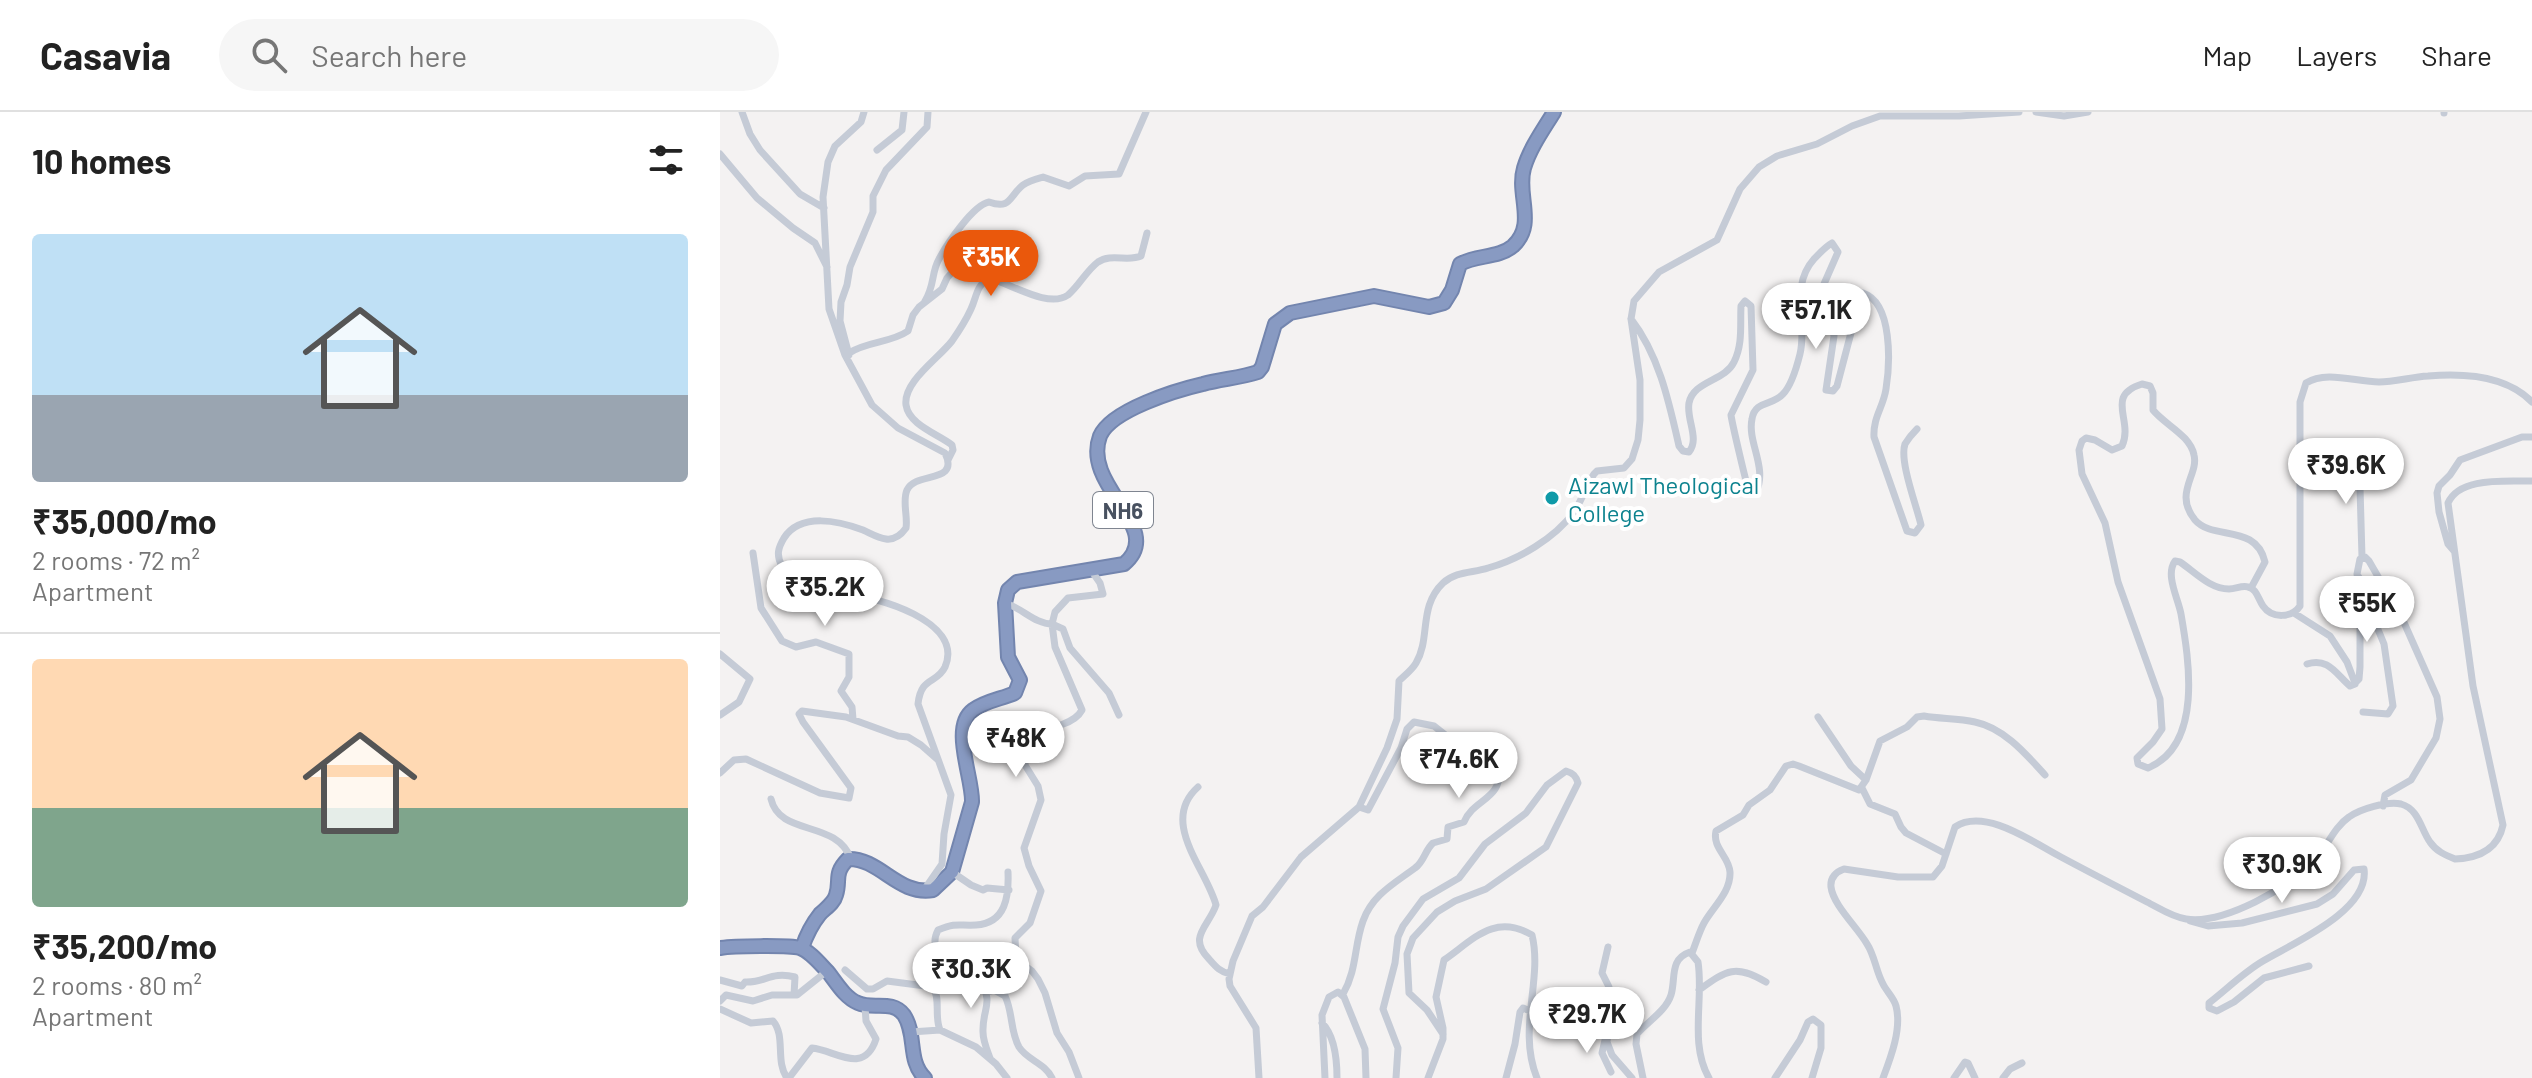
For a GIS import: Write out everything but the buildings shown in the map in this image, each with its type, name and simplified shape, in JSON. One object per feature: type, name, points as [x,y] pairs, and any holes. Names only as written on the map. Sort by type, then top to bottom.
[{"type":"highway","name":"NH6","points":[[1005,603],[1008,590],[1017,582],[1124,564],[1132,557],[1138,539],[1132,522],[1099,469],[1099,440],[1104,429],[1116,419],[1136,407],[1201,384],[1258,372],[1275,324],[1290,313],[1374,296],[1429,307],[1444,303],[1452,290],[1460,264],[1467,259],[1504,252],[1519,239],[1526,218],[1522,180],[1524,168],[1554,112]]},
{"type":"highway","points":[[802,948],[812,926],[837,894],[836,880],[844,862],[851,859],[866,862],[914,891],[933,890],[952,872],[972,802],[963,724],[972,710],[1015,693],[1020,680],[1008,657],[1005,603]]},
{"type":"highway","points":[[720,948],[802,948],[827,971],[849,998],[865,1006],[889,1006],[902,1013],[911,1032],[917,1070],[925,1078]]},
{"type":"street","points":[[742,112],[760,150],[800,194],[824,208]]},
{"type":"street","points":[[864,112],[857,128],[844,136],[831,152],[828,162],[824,208],[829,309],[850,365],[872,405],[909,434],[945,453],[948,460]]},
{"type":"street","points":[[877,150],[902,130],[904,112]]},
{"type":"street","points":[[850,365],[840,321],[841,302],[850,267],[872,218],[873,196],[886,170],[927,127],[928,112]]},
{"type":"street","points":[[925,301],[933,288],[938,260],[950,240],[979,206],[989,202],[1004,205],[1022,185],[1043,177],[1069,186],[1085,176],[1119,174],[1146,112]]},
{"type":"street","points":[[1259,1078],[1256,1028],[1232,991],[1230,974],[1252,916],[1287,878],[1301,857],[1359,807],[1387,748],[1399,712],[1399,681],[1416,663],[1430,600],[1440,586],[1458,574],[1510,560],[1536,546],[1573,512],[1597,471],[1624,468],[1632,459],[1638,440],[1640,380],[1631,319],[1634,301],[1653,278],[1717,240],[1740,189],[1766,162],[1880,116],[2019,112]]},
{"type":"street","points":[[2036,112],[2072,116],[2088,112]]},
{"type":"street","points":[[720,154],[757,198],[815,243],[828,268]]},
{"type":"street","points":[[923,891],[942,864],[951,795],[921,718],[919,692],[941,672],[946,664],[947,649],[940,633],[906,610],[883,600],[801,587],[785,573],[778,553],[779,545],[788,532],[811,521],[827,521],[886,539],[895,538],[906,528],[905,495],[908,488],[918,480],[940,475],[947,468],[953,450],[952,445],[911,416],[906,400],[913,380],[955,336],[972,307],[980,285],[989,278],[1030,294],[1060,298],[1069,294],[1100,261],[1141,256],[1147,233]]},
{"type":"street","points":[[1631,319],[1642,334],[1662,380],[1679,446],[1689,452],[1694,444],[1690,400],[1697,390],[1733,365],[1739,346],[1741,306],[1743,302],[1749,303],[1753,314],[1753,370],[1731,415],[1746,488],[1756,492],[1760,480],[1752,416],[1758,406],[1778,398],[1789,385],[1802,341],[1800,283],[1807,267],[1832,243],[1838,252],[1824,284],[1834,336],[1826,390],[1833,391],[1837,386],[1852,329],[1855,297],[1863,293],[1870,295],[1881,311],[1887,329],[1886,389],[1874,424],[1874,437],[1907,531],[1915,533],[1921,525],[1910,489],[1904,450],[1917,429]]},
{"type":"street","points":[[849,353],[908,331],[916,310],[942,289],[947,278],[964,259]]},
{"type":"street","points":[[2251,588],[2265,562],[2260,549],[2253,541],[2204,526],[2195,520],[2186,496],[2186,486],[2195,463],[2191,448],[2153,410],[2150,386],[2142,384],[2127,390],[2123,399],[2125,440],[2122,446],[2112,450],[2086,438],[2080,444],[2078,456],[2082,474],[2105,523],[2118,582],[2160,699],[2162,729],[2137,758],[2138,764],[2143,767],[2156,764],[2178,739],[2186,719],[2191,685],[2181,613],[2171,572],[2173,563],[2180,562],[2216,586],[2251,588],[2268,611],[2284,616],[2294,613],[2302,602],[2300,402],[2306,383],[2329,377],[2381,382],[2431,376],[2478,378],[2513,386],[2532,402]]},
{"type":"street","points":[[2456,553],[2449,546],[2439,512],[2437,493],[2440,484],[2458,461],[2471,454],[2522,437],[2532,437]]},
{"type":"street","points":[[2307,664],[2315,661],[2329,665],[2350,686],[2359,679],[2360,590],[2357,574],[2362,557],[2359,453]]},
{"type":"street","points":[[2184,919],[2205,919],[2231,912],[2270,894],[2300,875],[2351,815],[2383,806],[2398,804],[2407,807],[2434,846],[2455,859],[2495,846],[2502,832],[2502,816],[2473,686],[2448,503],[2451,495],[2459,489],[2472,485],[2532,481]]},
{"type":"street","points":[[753,553],[761,608],[782,641],[796,647],[816,642],[849,654],[849,677],[841,691],[852,707],[853,719]]},
{"type":"street","points":[[2362,557],[2368,560],[2383,582],[2402,618],[2440,707],[2436,738],[2411,780],[2385,795],[2383,806]]},
{"type":"street","points":[[1016,958],[1015,938],[1030,923],[1041,891],[1024,848],[1041,800],[1038,786],[1025,765],[1026,743],[1032,731],[1071,721],[1082,710],[1055,647],[1052,624],[1055,612],[1068,598],[1103,594],[1091,570]]},
{"type":"street","points":[[2357,574],[2370,594],[2384,644],[2393,706],[2388,714],[2363,712]]},
{"type":"street","points":[[1005,603],[1043,624],[1063,629],[1070,648],[1109,693],[1119,715]]},
{"type":"street","points":[[2294,613],[2330,636],[2347,662],[2352,681],[2356,682]]},
{"type":"street","points":[[720,654],[750,678],[739,702],[720,715]]},
{"type":"street","points":[[720,773],[734,760],[746,759],[820,793],[849,798],[851,788],[822,751],[799,714],[805,712],[853,719],[908,737],[940,762]]},
{"type":"street","points":[[1692,953],[1700,931],[1726,889],[1729,877],[1729,868],[1716,845],[1714,836],[1717,829],[1741,817],[1750,804],[1770,790],[1789,765],[1799,766],[1856,789],[1864,784],[1880,741],[1907,727],[1917,717],[1924,716],[1985,725],[2020,748],[2045,775]]},
{"type":"street","points":[[1818,717],[1864,784],[1870,804],[1895,814],[1906,833],[1946,854]]},
{"type":"street","points":[[1359,807],[1368,810],[1401,748],[1407,729],[1414,722],[1434,726],[1453,741],[1462,740],[1466,753],[1499,767],[1500,775],[1493,794],[1469,811],[1464,822],[1448,827],[1447,839],[1433,843],[1416,868],[1402,875],[1376,898],[1363,919],[1357,957],[1343,994],[1365,1049],[1366,1078]]},
{"type":"street","points":[[1396,1078],[1398,1048],[1383,1009],[1403,926],[1423,899],[1459,878],[1485,844],[1526,813],[1557,776],[1566,771],[1572,773],[1578,783],[1546,847],[1486,889],[1437,912],[1413,938],[1407,954],[1409,993],[1427,1010],[1443,1034]]},
{"type":"street","points":[[1198,787],[1190,794],[1184,808],[1184,833],[1216,905],[1202,929],[1199,946],[1220,972],[1230,974]]},
{"type":"street","points":[[771,799],[774,809],[785,819],[828,833],[844,846],[851,859]]},
{"type":"street","points":[[1883,1078],[1895,1036],[1895,1003],[1882,983],[1869,946],[1835,898],[1832,878],[1844,869],[1928,879],[1937,874],[1958,824],[1975,821],[2025,834],[2061,857],[2201,925],[2215,926],[2281,914],[2326,899],[2354,870],[2364,869],[2364,880],[2354,897],[2327,925],[2262,961],[2209,1003],[2209,1008],[2217,1011],[2226,1008],[2264,978],[2309,966]]},
{"type":"street","points":[[952,872],[983,890],[1009,890]]},
{"type":"street","points":[[990,1058],[983,1033],[988,1005],[986,992],[979,979],[964,972],[941,953],[935,936],[938,930],[957,923],[979,925],[994,921],[1005,906],[1009,890],[1008,872]]},
{"type":"street","points":[[1428,1078],[1443,1034],[1436,997],[1444,960],[1496,926],[1518,928],[1532,935],[1534,951],[1529,1044],[1537,1078]]},
{"type":"street","points":[[1608,947],[1602,973],[1609,987],[1610,1015],[1602,1053],[1611,1072]]},
{"type":"street","points":[[966,951],[981,970],[979,979]]},
{"type":"street","points":[[1692,953],[1698,962],[1699,1045],[1709,1078]]},
{"type":"street","points":[[1643,1078],[1637,1034],[1671,995],[1676,964],[1684,954],[1692,953]]},
{"type":"street","points":[[1052,1078],[1044,1067],[1021,1050],[1014,1034],[1000,961],[1010,956],[1032,971],[1045,993],[1057,1033],[1069,1052],[1079,1078]]},
{"type":"street","points":[[845,970],[867,989],[887,981],[933,987],[937,992],[940,1030]]},
{"type":"street","points":[[1699,990],[1723,972],[1734,970],[1750,973],[1766,982]]},
{"type":"street","points":[[720,1001],[726,995],[753,1001],[772,995],[794,995],[814,984],[827,971]]},
{"type":"street","points":[[720,980],[742,986],[745,982],[752,983],[776,974],[787,975],[795,977],[794,995]]},
{"type":"street","points":[[986,992],[994,990],[1005,996]]},
{"type":"street","points":[[1325,1078],[1322,1023],[1329,997],[1335,992],[1343,994]]},
{"type":"street","points":[[720,1009],[751,1023],[773,1021],[778,1028],[781,1068],[788,1078],[812,1048],[841,1058],[860,1058],[870,1053],[876,1039],[866,1021],[865,1006]]},
{"type":"street","points":[[1506,1077],[1520,1012],[1523,1008],[1530,1011]]},
{"type":"street","points":[[1775,1078],[1808,1022],[1813,1019],[1821,1025],[1822,1038],[1812,1078]]},
{"type":"street","points":[[1322,1023],[1328,1028],[1336,1058],[1337,1078]]},
{"type":"street","points":[[911,1032],[940,1030],[976,1047],[1007,1078]]},
{"type":"street","points":[[1607,1034],[1610,1052],[1632,1078]]},
{"type":"street","points":[[1954,1078],[1965,1062],[1975,1078]]},
{"type":"street","points":[[2003,1078],[2010,1069],[2022,1063]]},
{"type":"place","name":"Aizawl Theological College","points":[[1552,498]]}]
